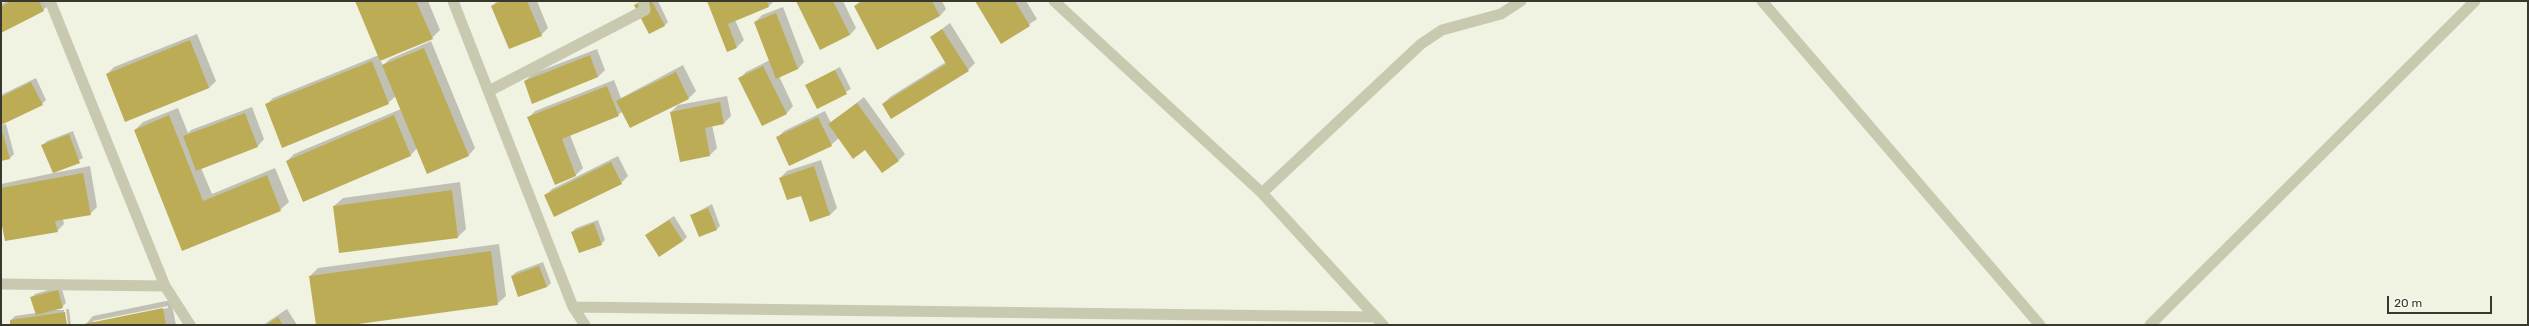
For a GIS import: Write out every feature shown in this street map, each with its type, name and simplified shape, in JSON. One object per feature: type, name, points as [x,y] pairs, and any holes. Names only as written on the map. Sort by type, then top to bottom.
[{"type":"street","points":[[50,1],[165,286],[190,325]]},
{"type":"street","points":[[453,1],[573,307],[585,325]]},
{"type":"street","points":[[489,91],[645,10],[643,1]]},
{"type":"street","points":[[1054,1],[1262,193],[1374,317],[1383,325]]},
{"type":"street","points":[[1262,193],[1421,44],[1442,30],[1501,14],[1521,1]]},
{"type":"street","points":[[1762,1],[2040,325]]},
{"type":"street","points":[[2150,325],[2475,1]]},
{"type":"street","points":[[1,284],[165,286]]},
{"type":"street","points":[[573,307],[1374,317]]},
{"type":"building","points":[[11,1],[39,1],[44,11],[1,33],[1,7]]},
{"type":"building","points":[[355,1],[416,1],[433,39],[380,61]]},
{"type":"building","points":[[502,1],[527,1],[542,36],[509,49],[491,6]]},
{"type":"building","points":[[642,1],[652,1],[665,26],[649,34],[634,5]]},
{"type":"building","points":[[707,1],[767,1],[769,7],[728,24],[737,48],[727,52]]},
{"type":"building","points":[[796,1],[833,1],[850,35],[820,50]]},
{"type":"building","points":[[863,1],[932,1],[940,16],[877,50],[854,6]]},
{"type":"building","points":[[975,1],[1015,1],[1030,26],[1001,44]]},
{"type":"building","points":[[776,13],[798,69],[776,79],[754,22]]},
{"type":"building","points":[[942,29],[969,71],[891,119],[882,104],[946,64],[930,37]]},
{"type":"building","points":[[190,40],[209,88],[125,122],[106,74]]},
{"type":"building","points":[[424,48],[469,156],[427,174],[382,65]]},
{"type":"building","points":[[590,55],[598,77],[532,104],[524,81]]},
{"type":"building","points":[[372,61],[389,104],[282,148],[265,104]]},
{"type":"building","points":[[763,66],[787,114],[762,126],[738,78]]},
{"type":"building","points":[[835,70],[847,94],[817,109],[805,85]]},
{"type":"building","points":[[676,72],[689,99],[630,128],[616,101]]},
{"type":"building","points":[[31,82],[43,105],[1,125],[1,97]]},
{"type":"building","points":[[607,86],[619,116],[562,139],[576,176],[555,185],[527,117]]},
{"type":"building","points":[[720,102],[724,124],[705,128],[710,156],[680,162],[670,112]]},
{"type":"building","points":[[857,103],[899,161],[882,173],[865,150],[853,159],[828,124]]},
{"type":"building","points":[[245,113],[258,147],[196,171],[183,136]]},
{"type":"building","points":[[169,115],[203,201],[267,175],[281,211],[182,251],[134,130]]},
{"type":"building","points":[[394,115],[411,156],[303,202],[286,161]]},
{"type":"building","points":[[818,117],[832,146],[789,166],[776,137]]},
{"type":"building","points":[[1,127],[10,159],[1,161]]},
{"type":"building","points":[[69,134],[80,163],[53,173],[41,145]]},
{"type":"building","points":[[611,162],[622,184],[554,217],[544,195]]},
{"type":"building","points":[[814,166],[830,215],[810,222],[801,196],[787,200],[779,178]]},
{"type":"building","points":[[83,173],[91,215],[55,221],[58,232],[5,241],[1,221],[1,188]]},
{"type":"building","points":[[452,190],[458,238],[339,253],[333,206]]},
{"type":"building","points":[[708,208],[717,230],[699,237],[690,215]]},
{"type":"building","points":[[669,220],[683,241],[659,257],[645,235]]},
{"type":"building","points":[[594,223],[602,245],[579,253],[571,232]]},
{"type":"building","points":[[491,251],[498,305],[351,325],[316,325],[309,276]]},
{"type":"building","points":[[539,266],[547,287],[518,297],[511,276]]},
{"type":"building","points":[[58,290],[63,308],[36,315],[30,297]]},
{"type":"building","points":[[163,308],[166,325],[84,325],[84,324]]},
{"type":"building","points":[[65,312],[67,325],[10,325],[10,320]]},
{"type":"building","points":[[278,317],[283,325],[266,325]]}]
